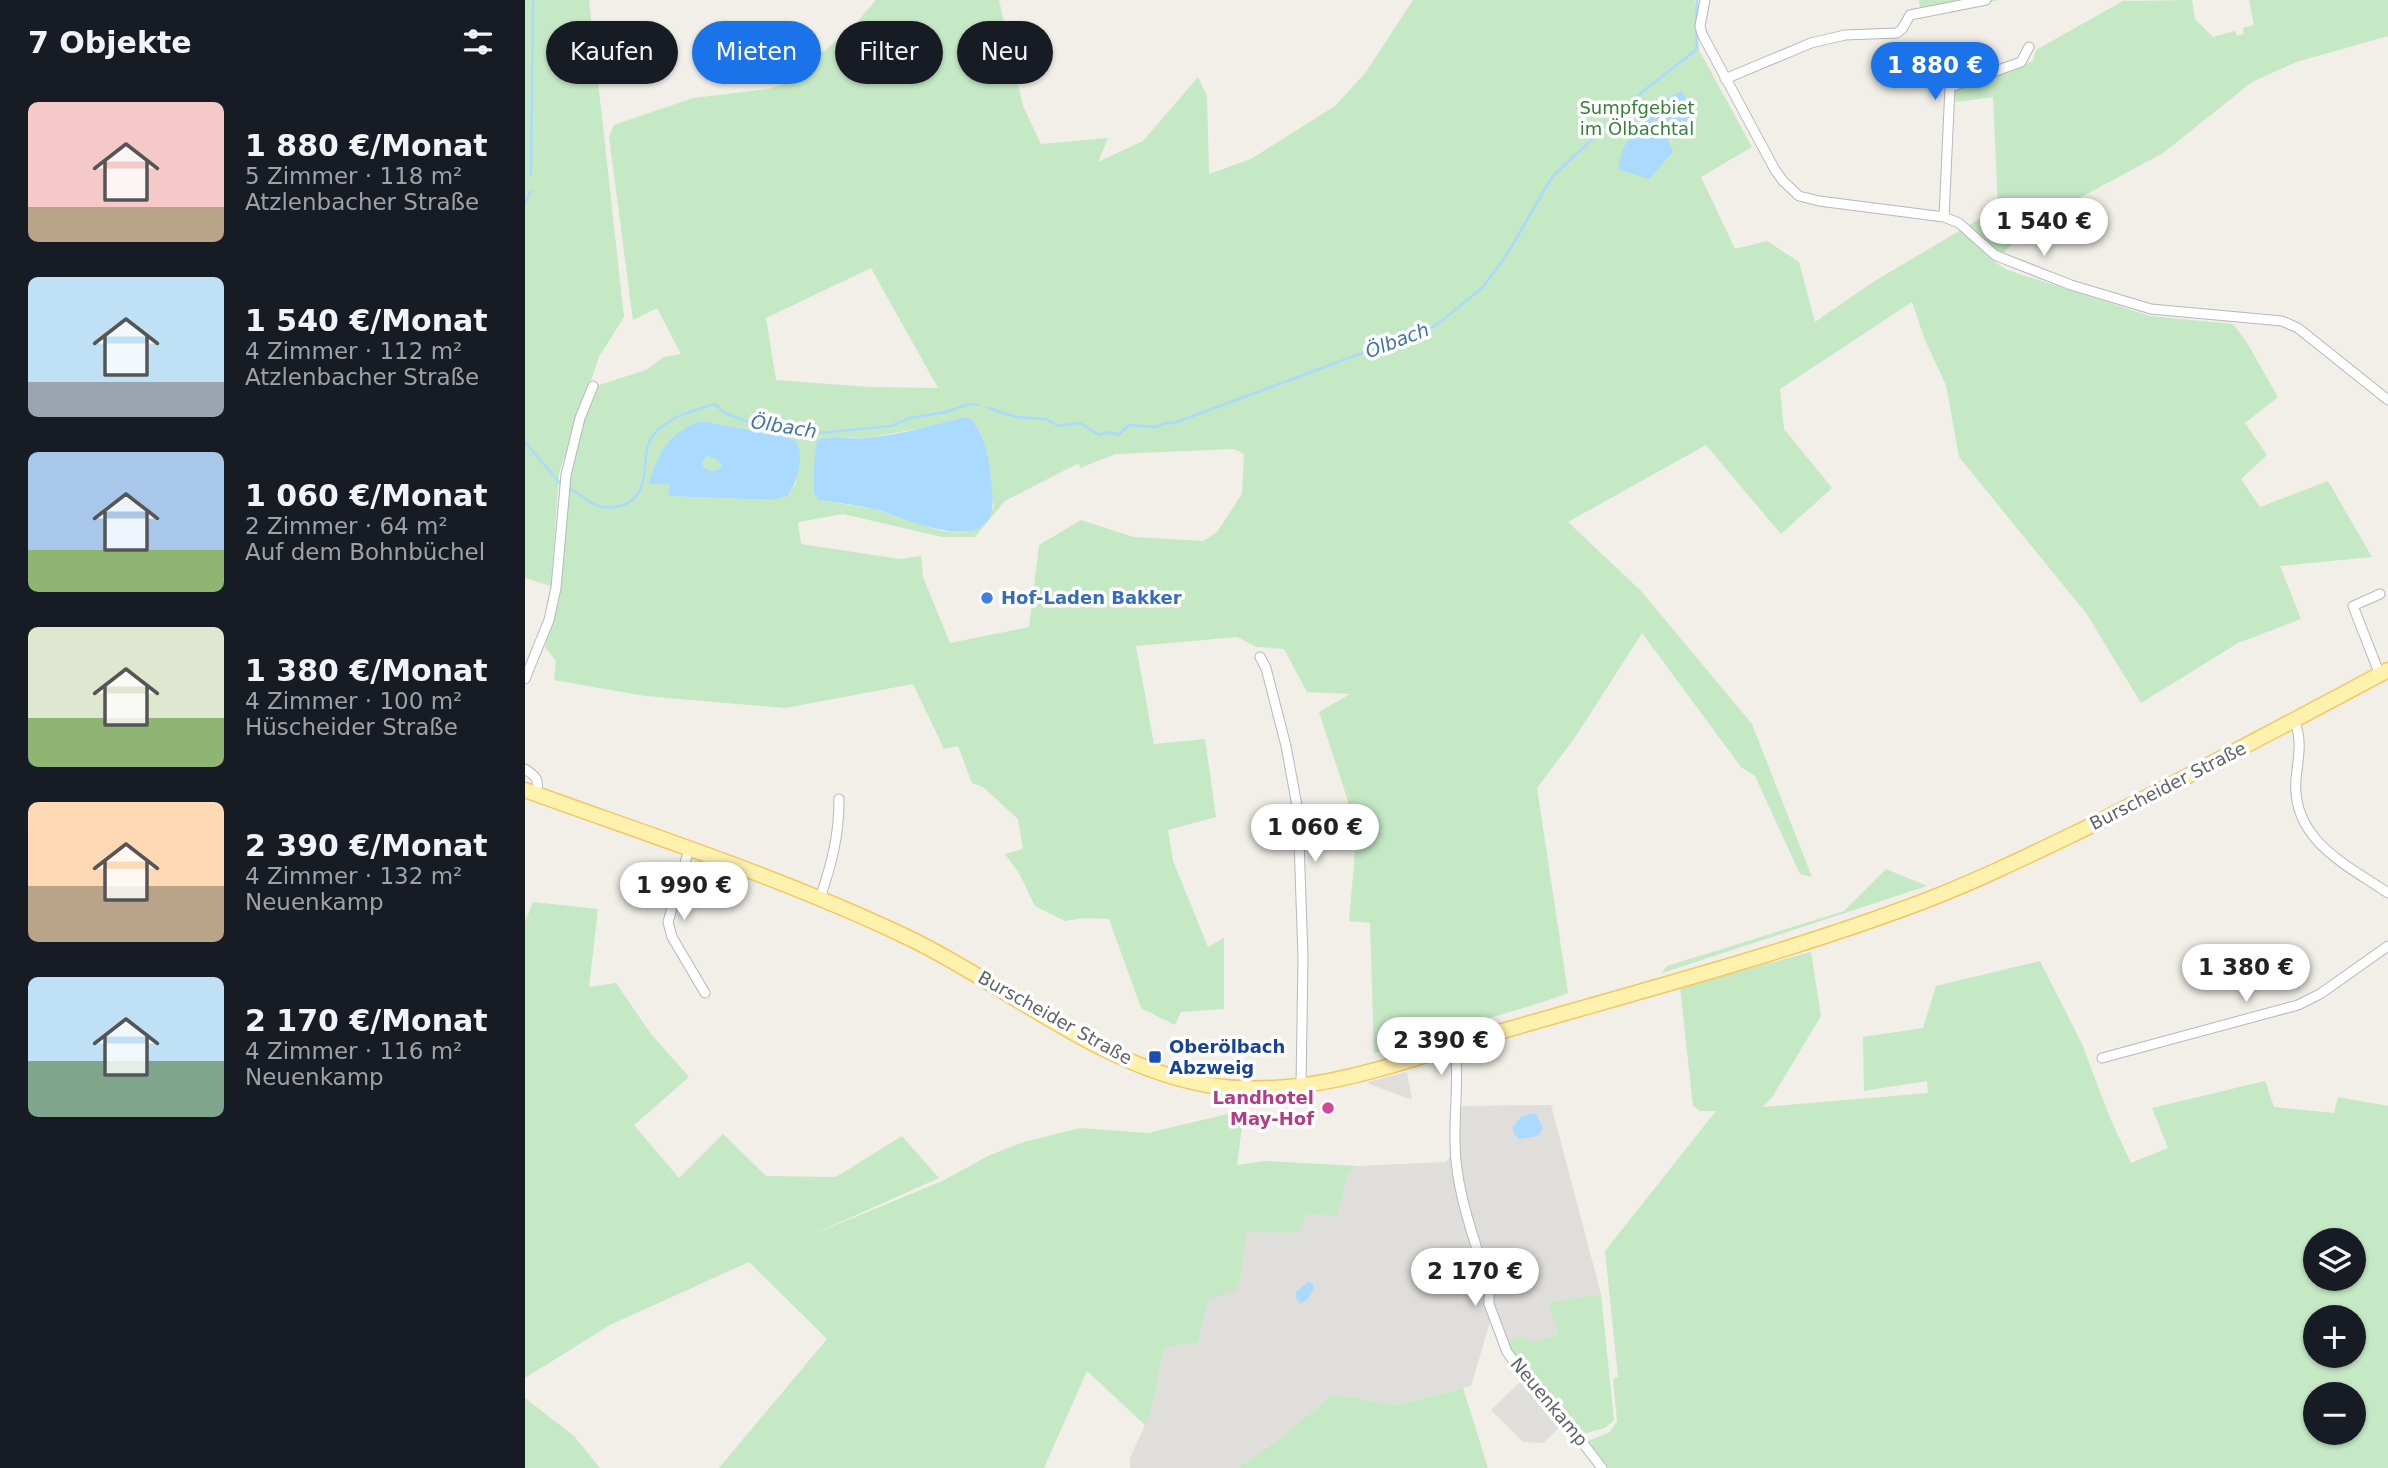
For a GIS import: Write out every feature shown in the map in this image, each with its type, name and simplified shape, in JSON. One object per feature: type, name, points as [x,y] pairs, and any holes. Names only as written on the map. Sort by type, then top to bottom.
[{"type":"main road","name":"Burscheider Straße","points":[[531,792],[820,898],[940,954],[1089,1041],[1151,1070],[1217,1086],[1250,1089],[1301,1086],[1351,1076],[1455,1046],[1842,929],[1944,893],[2046,848],[2384,672]]},
{"type":"street","points":[[1705,0],[1701,16],[1702,34],[1775,170],[1799,196],[1944,217],[1959,223],[1995,255],[2071,285],[2151,309],[2282,321],[2298,328],[2388,400]]},
{"type":"street","points":[[1725,79],[1811,43],[1845,36],[1898,33],[1910,15],[1986,0]]},
{"type":"street","points":[[1944,217],[1950,87],[2021,62],[2029,47]]},
{"type":"street","points":[[525,679],[549,620],[557,588],[566,475],[580,418],[593,386]]},
{"type":"street","points":[[2380,594],[2353,606],[2384,672]]},
{"type":"street","points":[[1260,657],[1266,668],[1286,746],[1298,811],[1303,958],[1301,1086]]},
{"type":"street","points":[[2294,721],[2300,733],[2295,797],[2299,812],[2310,831],[2327,851],[2388,893]]},
{"type":"street","name":"Burscheider Straße","points":[[525,769],[536,776],[539,785],[531,792]]},
{"type":"street","points":[[820,898],[839,829],[839,799]]},
{"type":"street","points":[[688,849],[668,922],[672,937],[705,993]]},
{"type":"street","points":[[2102,1058],[2298,1005],[2320,994],[2388,946]]},
{"type":"street","name":"Neuenkamp","points":[[1455,1046],[1456,1165],[1489,1287],[1489,1304],[1507,1352],[1521,1371],[1542,1390],[1602,1468]]},
{"type":"shaded area","points":[[1407,1072],[1412,1100],[1368,1082]]},
{"type":"shaded area","points":[[1551,1105],[1601,1294],[1587,1296],[1558,1335],[1529,1343],[1506,1341],[1490,1322],[1471,1386],[1397,1405],[1333,1394],[1279,1439],[1237,1468],[1130,1468],[1130,1458],[1150,1414],[1165,1347],[1197,1343],[1208,1299],[1240,1281],[1247,1231],[1299,1233],[1306,1213],[1336,1215],[1348,1174],[1357,1166],[1446,1162],[1458,1144],[1462,1106]]},
{"type":"shaded area","points":[[1520,1382],[1561,1426],[1543,1443],[1523,1442],[1491,1410]]},
{"type":"green space","points":[[525,0],[589,0],[591,21],[546,21],[546,84],[598,84],[624,317],[599,357],[559,473],[551,586],[525,578]]},
{"type":"green space","name":"Sumpfgebiet im Ölbachtal","points":[[876,0],[999,0],[1004,21],[957,21],[957,84],[1018,84],[1023,106],[1041,144],[1108,138],[1098,162],[1143,141],[1198,77],[1207,96],[1209,174],[1251,159],[1335,106],[1366,72],[1413,0],[1695,0],[1699,50],[1752,147],[1701,177],[1735,249],[1767,241],[1799,262],[1815,322],[1873,282],[1998,208],[1993,97],[1956,102],[1954,90],[2033,61],[2036,50],[2123,1],[2192,0],[2195,19],[2213,37],[2235,31],[2237,36],[2244,34],[2243,28],[2254,25],[2249,0],[2388,0],[2388,36],[2296,62],[2252,82],[2163,153],[2029,225],[1995,262],[2007,270],[2150,316],[2233,324],[2246,341],[2278,397],[2245,423],[2267,455],[2241,479],[2260,507],[2328,481],[2372,557],[2280,566],[2301,619],[2238,643],[2141,703],[2086,613],[1959,457],[1946,385],[1925,340],[1912,302],[1780,389],[1784,429],[1832,488],[1781,534],[1706,445],[1568,522],[1641,591],[1752,724],[1812,877],[1800,874],[1755,776],[1741,767],[1642,633],[1576,736],[1537,788],[1568,993],[1374,1053],[1370,923],[1349,921],[1357,829],[1319,712],[1350,694],[1307,692],[1284,649],[1257,647],[1237,637],[1136,646],[1154,744],[1205,739],[1216,817],[1168,830],[1173,861],[1208,947],[1224,938],[1224,1009],[1181,1012],[1175,1025],[1141,1008],[1109,919],[1084,918],[1065,921],[1035,906],[1019,873],[1005,854],[1023,849],[1018,819],[983,787],[972,783],[958,746],[944,749],[913,684],[785,708],[645,696],[554,680],[556,661],[545,647],[561,589],[565,544],[565,486],[577,437],[595,384],[646,370],[664,357],[681,354],[657,308],[633,320],[609,137],[614,125],[693,98],[768,89],[783,84],[821,84],[821,53],[835,42],[835,84],[943,84],[943,21],[858,21]],"holes":[[[871,268],[938,388],[869,387],[776,380],[766,318]],[[961,418],[976,425],[983,439],[994,506],[985,524],[964,533],[941,531],[874,509],[819,500],[826,437],[867,438]],[[700,421],[783,436],[799,447],[796,483],[788,496],[772,500],[669,496],[671,485]],[[1234,449],[1244,454],[1242,494],[1217,532],[1203,541],[1133,537],[1081,520],[1039,545],[1029,627],[950,643],[923,577],[921,556],[899,559],[801,544],[798,522],[843,514],[942,537],[975,537],[1005,501],[1079,463],[1080,468],[1116,454]]]},
{"type":"green space","points":[[1919,0],[1999,0],[1921,16]]},
{"type":"green space","points":[[707,456],[717,459],[722,465],[714,471],[704,468],[701,462]]},
{"type":"green space","points":[[1886,869],[1927,886],[1662,973],[1667,966],[1844,911]]},
{"type":"green space","points":[[533,902],[598,909],[589,987],[616,983],[651,1034],[689,1077],[634,1125],[679,1178],[723,1134],[766,1176],[836,1177],[902,1136],[939,1178],[807,1237],[942,1181],[990,1155],[1024,1142],[1080,1128],[1148,1133],[1244,1110],[1237,1165],[1265,1161],[1357,1166],[1348,1174],[1337,1216],[1307,1214],[1299,1233],[1247,1232],[1240,1281],[1235,1291],[1208,1299],[1198,1343],[1165,1347],[1150,1414],[1145,1425],[1087,1371],[1044,1468],[719,1468],[827,1339],[749,1262],[610,1325],[525,1378],[525,922]]},
{"type":"green space","points":[[1811,952],[1821,1016],[1773,1096],[1763,1107],[1928,1093],[1927,1081],[1864,1091],[1863,1037],[1923,1028],[1936,986],[2040,961],[2082,1044],[2110,1118],[2131,1163],[2168,1148],[2152,1108],[2265,1081],[2274,1107],[2334,1113],[2338,1097],[2388,1106],[2388,1468],[1607,1468],[1588,1441],[1610,1432],[1617,1421],[1613,1379],[1618,1377],[1605,1251],[1716,1111],[1700,1111],[1693,1106],[1680,987]]},
{"type":"green space","points":[[1601,1294],[1614,1420],[1605,1428],[1583,1434],[1552,1394],[1513,1357],[1506,1341],[1526,1337],[1529,1343],[1558,1335],[1548,1303]]},
{"type":"green space","points":[[1463,1388],[1488,1468],[1237,1468],[1279,1439],[1333,1394],[1397,1405]]},
{"type":"green space","points":[[525,1398],[574,1436],[600,1468],[525,1468]]},
{"type":"water","points":[[1681,91],[1695,112],[1689,130],[1678,131],[1668,141],[1673,152],[1649,179],[1618,169],[1623,148],[1661,102]]},
{"type":"water","points":[[970,418],[976,425],[989,461],[991,512],[983,525],[970,531],[932,528],[878,510],[819,500],[814,493],[817,440],[830,437],[879,437]]},
{"type":"water","points":[[700,421],[783,436],[796,441],[800,454],[799,469],[788,496],[772,500],[668,496],[670,485],[649,483],[666,445],[689,426]],"holes":[[[707,456],[717,459],[722,465],[718,469],[704,468],[702,462]]]},
{"type":"water","points":[[1536,1114],[1543,1128],[1538,1136],[1519,1139],[1514,1134],[1513,1127],[1521,1117]]},
{"type":"water","points":[[1309,1281],[1314,1285],[1313,1291],[1308,1299],[1300,1303],[1295,1297],[1296,1292]]},
{"type":"waterway","name":"Ölbach","points":[[531,175],[533,0]]},
{"type":"waterway","name":"Ölbach","points":[[1696,22],[1697,0]]},
{"type":"waterway","name":"Ölbach","points":[[988,408],[1016,417],[1046,419],[1059,426],[1080,423],[1099,435],[1110,432],[1118,435],[1129,425],[1156,427],[1174,423],[1435,326],[1482,288],[1506,256],[1552,177],[1641,93],[1697,49],[1696,28]]},
{"type":"waterway","name":"Ölbach","points":[[525,203],[531,191]]},
{"type":"waterway","name":"Ölbach","points":[[570,488],[601,507],[628,503],[638,494],[644,477],[647,448],[656,432],[679,416],[714,404],[727,414],[748,422],[793,425],[819,433],[891,426],[910,418],[946,412],[969,404],[978,405]]},
{"type":"waterway","name":"Ölbach","points":[[525,442],[560,483]]},
{"type":"place","name":"Hof-Laden Bakker","points":[[987,598]]},
{"type":"place","name":"Oberölbach Abzweig","points":[[1155,1057]]},
{"type":"place","name":"Landhotel May-Hof","points":[[1328,1108]]}]
